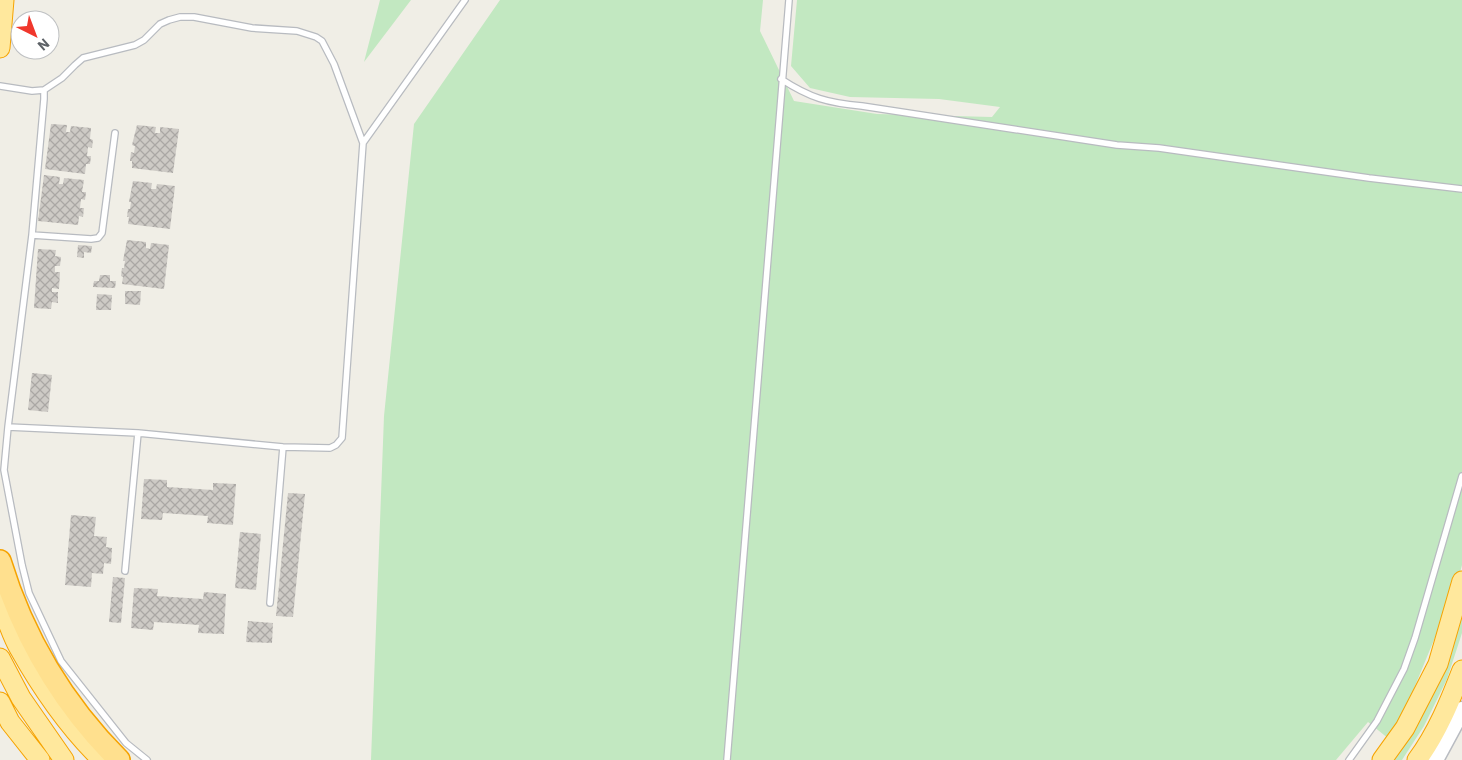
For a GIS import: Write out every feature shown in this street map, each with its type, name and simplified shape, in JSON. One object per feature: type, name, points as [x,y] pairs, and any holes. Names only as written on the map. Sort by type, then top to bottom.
[{"type":"highway","points":[[0,48],[4,0]]},
{"type":"highway","points":[[0,561],[6,582],[26,630],[65,696],[93,732],[119,760]]},
{"type":"highway","points":[[1382,760],[1406,728],[1438,664],[1462,581]]},
{"type":"highway","points":[[0,602],[18,647],[52,701],[87,745],[102,760]]},
{"type":"highway","points":[[0,658],[21,698],[64,760]]},
{"type":"highway","points":[[1417,760],[1427,747],[1453,694],[1462,670]]},
{"type":"highway","points":[[0,702],[10,722],[40,760]]},
{"type":"main road","points":[[1435,760],[1462,710]]},
{"type":"lane","points":[[363,143],[465,0]]},
{"type":"lane","points":[[727,760],[789,0]]},
{"type":"lane","points":[[0,86],[44,90],[62,78],[83,58],[135,45],[144,40],[160,24],[180,17],[194,17],[252,28],[296,31],[316,37],[322,41],[328,50],[363,143],[342,438],[336,445],[330,448],[283,447],[138,433],[8,427]]},
{"type":"lane","points":[[781,80],[814,98],[840,104],[1117,145],[1159,148],[1369,178],[1462,189]]},
{"type":"lane","points":[[44,90],[44,110],[32,235],[4,470],[29,593],[61,661],[126,743],[147,760]]},
{"type":"lane","points":[[32,235],[98,238],[102,233],[115,132]]},
{"type":"lane","points":[[125,571],[138,433]]},
{"type":"lane","points":[[270,603],[283,447]]},
{"type":"lane","points":[[1349,760],[1377,721],[1404,669],[1415,638],[1462,476]]},
{"type":"green space","points":[[380,0],[411,0],[364,62]]},
{"type":"green space","points":[[500,0],[763,0],[760,31],[794,101],[877,114],[992,117],[1000,107],[939,99],[850,97],[810,88],[791,66],[797,0],[1462,0],[1462,565],[1457,584],[1403,715],[1389,739],[1368,722],[1336,760],[371,760],[384,416],[414,124]]},
{"type":"green space","points":[[1462,598],[1462,633],[1447,679],[1424,726],[1402,760],[1391,760]]},
{"type":"building","points":[[51,124],[67,125],[66,132],[70,132],[71,126],[91,128],[90,139],[93,140],[92,148],[88,147],[87,156],[91,156],[90,164],[86,164],[85,174],[45,169]]},
{"type":"building","points":[[137,125],[156,127],[155,133],[160,133],[160,127],[179,129],[173,173],[132,168],[132,161],[130,161],[131,152],[134,153],[135,146],[132,145]]},
{"type":"building","points":[[44,175],[60,177],[59,184],[63,184],[64,178],[84,180],[82,192],[86,192],[85,200],[81,199],[80,208],[84,208],[83,217],[79,216],[78,225],[38,221]]},
{"type":"building","points":[[133,181],[152,183],[151,189],[156,189],[157,184],[175,186],[170,229],[128,224],[129,217],[127,217],[128,209],[130,209],[131,202],[129,202]]},
{"type":"building","points":[[127,240],[146,242],[146,248],[150,249],[151,243],[169,245],[164,289],[122,284],[123,277],[121,276],[122,268],[124,268],[125,261],[123,261]]},
{"type":"building","points":[[78,245],[92,246],[91,253],[84,252],[84,258],[77,257]]},
{"type":"building","points":[[38,249],[56,250],[55,256],[61,257],[60,266],[55,266],[55,272],[60,272],[59,289],[52,288],[52,292],[58,292],[58,303],[52,302],[51,309],[34,308]]},
{"type":"building","points":[[100,275],[110,275],[110,281],[116,281],[115,288],[93,287],[94,281],[99,281]]},
{"type":"building","points":[[125,291],[141,291],[140,305],[125,304]]},
{"type":"building","points":[[97,294],[112,295],[111,310],[96,310]]},
{"type":"building","points":[[32,373],[52,375],[48,412],[28,410]]},
{"type":"building","points":[[144,479],[167,480],[167,487],[213,490],[213,483],[236,484],[233,525],[207,523],[208,516],[163,513],[162,520],[141,519]]},
{"type":"building","points":[[288,493],[305,494],[293,617],[276,616]]},
{"type":"building","points":[[71,515],[96,517],[94,536],[107,537],[106,547],[112,548],[111,564],[104,563],[103,574],[92,573],[91,587],[65,585]]},
{"type":"building","points":[[240,532],[261,534],[256,590],[235,588]]},
{"type":"building","points":[[113,577],[125,578],[121,623],[109,622]]},
{"type":"building","points":[[134,588],[158,589],[157,596],[203,599],[204,592],[226,594],[224,634],[198,633],[199,625],[154,622],[153,630],[131,628]]},
{"type":"building","points":[[248,621],[273,623],[272,643],[246,642]]}]
